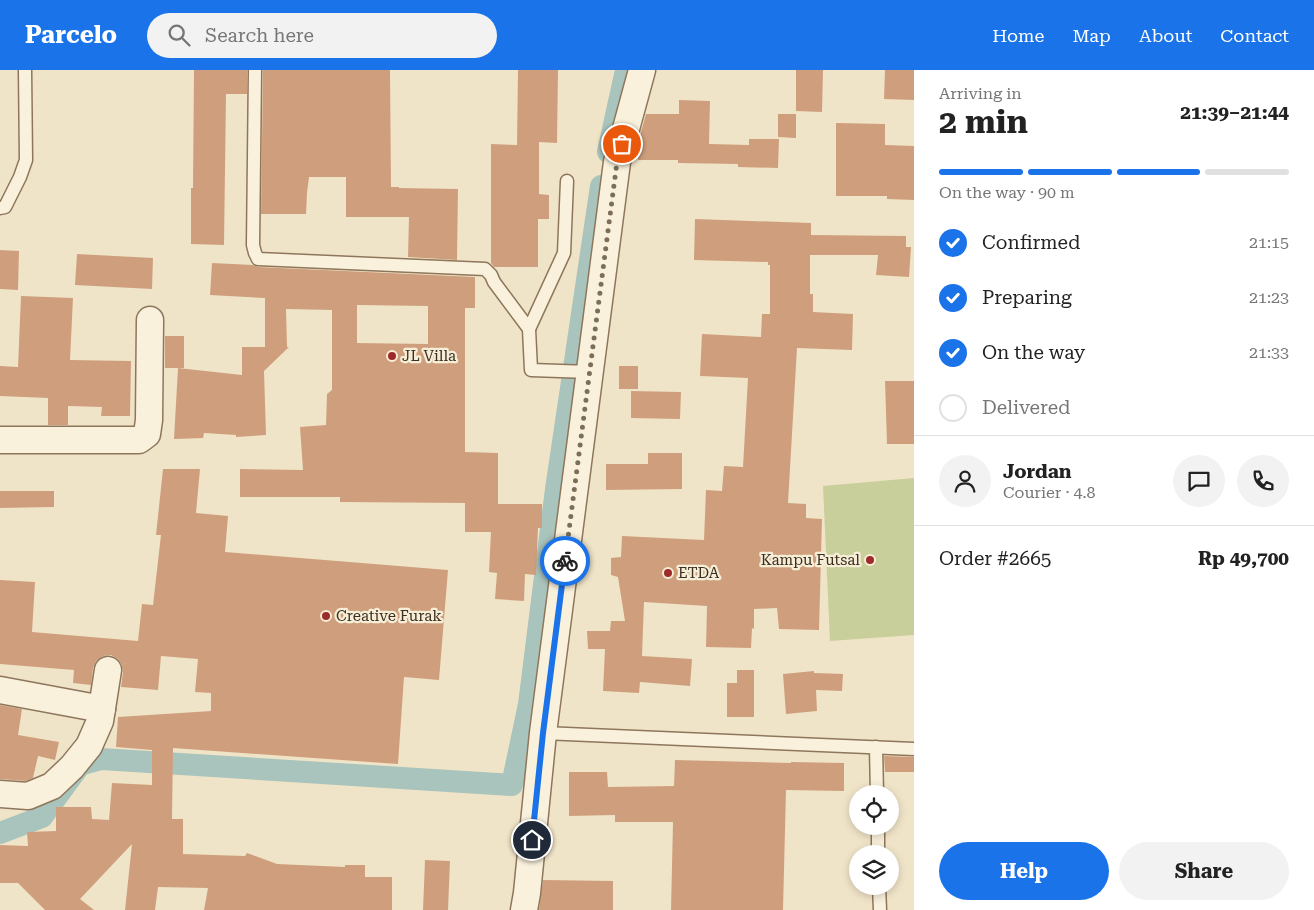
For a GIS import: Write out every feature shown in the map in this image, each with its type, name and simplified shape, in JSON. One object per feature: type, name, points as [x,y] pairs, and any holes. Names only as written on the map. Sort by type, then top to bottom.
[{"type":"street","points":[[524,910],[543,733],[617,162],[642,70]]},
{"type":"street","points":[[0,440],[139,440],[147,434],[149,420],[150,320]]},
{"type":"street","points":[[0,794],[28,796],[52,786],[72,767],[89,746],[100,721],[108,670]]},
{"type":"street","points":[[0,690],[102,709]]},
{"type":"lane","points":[[0,208],[5,207],[26,160],[25,70]]},
{"type":"lane","points":[[254,70],[253,244],[258,258],[485,269],[492,275],[494,282],[529,329]]},
{"type":"lane","points":[[567,181],[564,253],[529,329],[531,370],[590,372]]},
{"type":"lane","points":[[543,733],[914,749]]},
{"type":"lane","points":[[876,747],[877,785]]},
{"type":"lane","points":[[879,895],[880,910]]},
{"type":"green space","name":"Kampu Futsal","points":[[914,478],[914,635],[830,641],[823,486]]},
{"type":"building","points":[[194,70],[247,70],[247,94],[226,94],[224,245],[191,244]]},
{"type":"building","points":[[263,70],[390,70],[391,187],[458,189],[457,260],[408,257],[409,217],[346,217],[346,177],[309,177],[306,214],[261,214]]},
{"type":"building","points":[[518,70],[558,70],[557,143],[539,142],[539,194],[549,195],[549,219],[538,219],[538,267],[494,267],[491,263],[491,144],[517,145]]},
{"type":"building","points":[[796,70],[823,70],[822,112],[796,111]]},
{"type":"building","points":[[885,70],[914,70],[914,100],[884,99]]},
{"type":"building","points":[[679,100],[710,101],[709,144],[749,145],[749,139],[779,139],[778,168],[738,167],[738,164],[678,163],[678,160],[638,160],[638,143],[646,114],[679,114]]},
{"type":"building","points":[[778,114],[796,114],[796,138],[778,137]]},
{"type":"building","points":[[836,123],[885,124],[885,145],[914,146],[914,200],[887,199],[887,196],[836,196]]},
{"type":"building","points":[[695,219],[811,223],[811,235],[906,236],[906,247],[911,247],[909,277],[876,275],[878,255],[810,255],[810,294],[813,294],[813,312],[853,314],[852,350],[797,348],[788,503],[806,504],[806,518],[822,519],[819,630],[779,629],[777,608],[754,609],[754,629],[752,628],[751,648],[706,647],[707,606],[644,602],[642,656],[692,659],[690,686],[640,682],[639,693],[603,691],[605,649],[588,649],[587,631],[610,631],[611,621],[625,621],[618,577],[611,575],[611,558],[621,557],[622,536],[704,540],[706,490],[722,491],[724,466],[743,467],[748,378],[700,376],[702,334],[761,337],[762,314],[770,314],[770,265],[768,265],[768,262],[694,260]]},
{"type":"building","points":[[0,250],[19,251],[18,290],[0,289]]},
{"type":"building","points":[[77,254],[153,258],[152,289],[75,285]]},
{"type":"building","points":[[212,263],[253,265],[258,267],[475,277],[475,308],[465,308],[465,452],[498,453],[498,504],[542,504],[542,528],[538,528],[536,575],[525,574],[524,601],[495,599],[497,573],[489,572],[491,532],[465,532],[465,503],[340,502],[340,497],[240,497],[240,469],[303,470],[300,427],[326,425],[327,394],[332,390],[332,310],[286,309],[287,347],[289,347],[264,371],[266,435],[236,437],[236,435],[204,433],[203,438],[174,439],[178,368],[242,375],[242,347],[265,347],[265,298],[210,295]],"holes":[[[357,305],[428,306],[428,344],[357,343]]]},
{"type":"building","points":[[21,296],[73,298],[70,360],[131,361],[130,416],[101,416],[102,407],[68,406],[68,425],[48,425],[48,398],[0,396],[0,366],[18,367]]},
{"type":"building","points":[[165,336],[184,336],[184,368],[165,368]]},
{"type":"building","points":[[619,366],[638,366],[638,389],[619,389]]},
{"type":"building","points":[[885,381],[914,381],[914,444],[887,444]]},
{"type":"building","points":[[631,391],[681,392],[680,419],[631,418]]},
{"type":"building","points":[[648,453],[682,453],[682,489],[606,490],[606,464],[648,464]]},
{"type":"building","points":[[163,469],[200,469],[196,513],[228,516],[225,552],[448,570],[439,680],[404,677],[398,764],[173,748],[172,819],[183,819],[183,854],[245,856],[247,853],[277,864],[345,867],[345,865],[365,865],[365,877],[392,877],[392,910],[204,910],[208,888],[158,887],[155,910],[125,910],[132,844],[80,899],[94,910],[45,910],[18,883],[0,883],[0,845],[28,846],[27,832],[56,831],[56,807],[91,807],[92,819],[109,820],[112,783],[152,785],[152,750],[116,747],[118,717],[211,711],[211,693],[195,692],[198,659],[161,656],[158,690],[121,687],[122,665],[118,659],[111,655],[103,656],[96,661],[93,668],[91,685],[73,683],[74,670],[0,664],[0,580],[35,582],[32,632],[138,641],[142,604],[153,605],[161,535],[156,535]]},
{"type":"building","points":[[0,491],[54,491],[54,507],[0,508]]},
{"type":"building","points":[[737,670],[754,670],[754,717],[727,717],[727,683],[737,683]]},
{"type":"building","points":[[814,671],[814,673],[843,674],[842,691],[816,690],[817,711],[786,714],[783,674]]},
{"type":"building","points":[[0,705],[22,709],[18,735],[59,742],[55,760],[38,756],[33,778],[26,781],[0,779]]},
{"type":"building","points":[[884,756],[914,757],[914,772],[885,772]]},
{"type":"building","points":[[675,760],[844,763],[844,791],[786,790],[783,910],[671,910],[673,822],[615,822],[615,815],[569,816],[569,772],[607,772],[608,787],[674,786]]},
{"type":"building","points":[[425,860],[450,861],[448,910],[423,910]]},
{"type":"building","points":[[543,880],[613,881],[613,910],[539,910]]},
{"type":"waterway","points":[[608,152],[626,70]]},
{"type":"waterway","points":[[0,833],[42,817],[80,765],[101,759],[512,785],[529,704],[556,489],[601,186]]},
{"type":"way so far","points":[[565,561],[617,162],[622,144]]},
{"type":"place","name":"JL Villa","points":[[392,356]]},
{"type":"place","name":"Kampu Futsal","points":[[870,560]]},
{"type":"place","name":"ETDA","points":[[668,573]]},
{"type":"place","name":"Creative Furak","points":[[326,616]]},
{"type":"route","points":[[532,840],[543,733],[565,561]]}]
